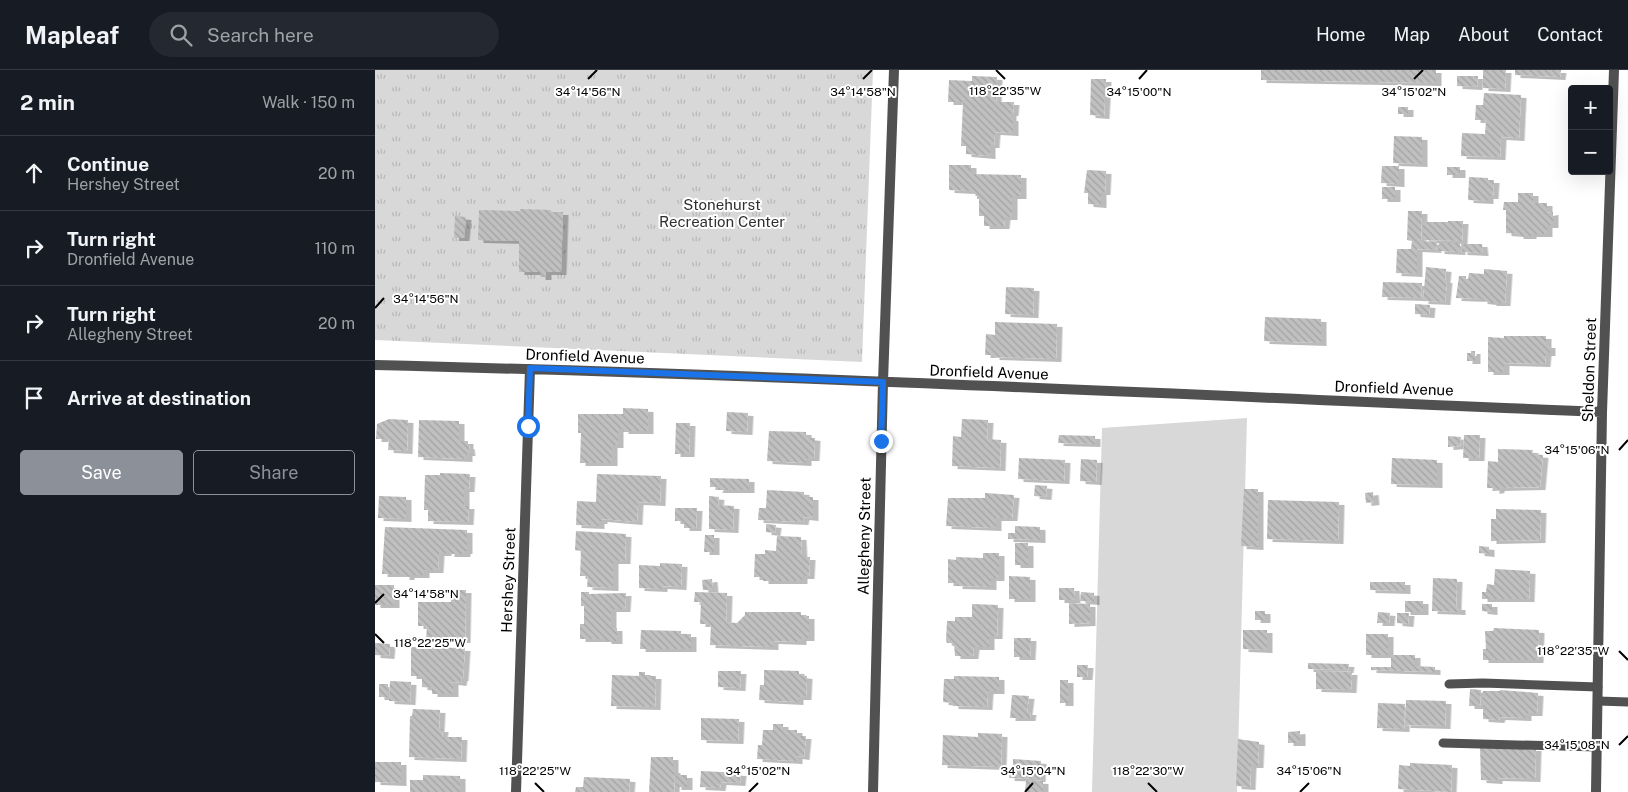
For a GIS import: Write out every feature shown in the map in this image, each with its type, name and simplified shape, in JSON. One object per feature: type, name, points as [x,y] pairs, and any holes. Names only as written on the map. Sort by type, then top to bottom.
[{"type":"street","name":"Allegheny Street","points":[[873,792],[893,70]]},
{"type":"street","name":"Sheldon Street","points":[[1596,792],[1603,412],[1614,70]]},
{"type":"street","name":"Dronfield Avenue","points":[[375,365],[530,368],[1603,412]]},
{"type":"street","name":"Hershey Street","points":[[516,792],[530,368]]},
{"type":"lane","points":[[1449,684],[1483,683],[1598,687]]},
{"type":"lane","points":[[1598,701],[1628,702]]},
{"type":"lane","points":[[1443,743],[1597,747]]},
{"type":"green space","name":"Stonehurst Recreation Center","points":[[375,70],[873,70],[862,362],[375,340]]},
{"type":"green space","points":[[1247,418],[1237,792],[1092,792],[1102,428]]},
{"type":"building","points":[[1261,70],[1436,70],[1436,83],[1261,80]]},
{"type":"building","points":[[1483,70],[1506,70],[1505,89],[1483,88]]},
{"type":"building","points":[[1515,70],[1561,70],[1560,77],[1515,75]]},
{"type":"building","points":[[972,76],[997,77],[996,102],[1014,102],[1013,113],[1011,113],[1013,133],[995,132],[994,145],[990,145],[990,156],[966,154],[966,146],[961,146],[963,102],[948,102],[949,80],[972,81]]},
{"type":"building","points":[[1457,76],[1478,76],[1477,87],[1457,86]]},
{"type":"building","points":[[1091,79],[1106,79],[1104,116],[1090,115]]},
{"type":"building","points":[[1484,93],[1521,95],[1519,138],[1501,137],[1500,157],[1461,156],[1462,133],[1485,134],[1486,120],[1475,120],[1476,105],[1483,105]]},
{"type":"building","points":[[1398,107],[1408,107],[1408,114],[1398,114]]},
{"type":"building","points":[[1394,136],[1422,137],[1422,164],[1393,163]]},
{"type":"building","points":[[949,165],[971,165],[971,174],[1021,175],[1021,196],[1012,196],[1012,217],[1005,217],[1004,226],[984,226],[984,216],[979,216],[977,193],[949,190]]},
{"type":"building","points":[[1382,166],[1399,166],[1399,184],[1381,183]]},
{"type":"building","points":[[1447,167],[1460,167],[1460,175],[1447,175]]},
{"type":"building","points":[[1087,170],[1106,171],[1105,192],[1101,192],[1101,205],[1088,204],[1088,193],[1084,193]]},
{"type":"building","points":[[1469,177],[1494,180],[1493,196],[1488,196],[1488,201],[1468,200]]},
{"type":"building","points":[[1382,187],[1395,187],[1395,199],[1382,199]]},
{"type":"building","points":[[1518,193],[1533,193],[1533,203],[1547,203],[1547,213],[1553,212],[1553,225],[1547,225],[1547,234],[1518,236],[1518,234],[1506,233],[1506,210],[1503,210],[1504,202],[1518,202]]},
{"type":"building","points":[[520,209],[563,212],[561,272],[546,272],[546,277],[540,277],[540,272],[519,272],[519,241],[478,240],[479,210],[520,211]]},
{"type":"building","points":[[1408,211],[1422,211],[1421,241],[1437,242],[1436,250],[1417,249],[1417,274],[1396,273],[1397,249],[1411,249],[1412,241],[1407,240]]},
{"type":"building","points":[[455,216],[466,217],[464,238],[454,238]]},
{"type":"building","points":[[1463,221],[1462,241],[1423,240],[1423,222]]},
{"type":"building","points":[[1439,243],[1460,243],[1460,252],[1439,251]]},
{"type":"building","points":[[1461,244],[1482,244],[1483,253],[1462,252]]},
{"type":"building","points":[[1426,267],[1446,269],[1445,302],[1423,301]]},
{"type":"building","points":[[1484,269],[1507,271],[1505,303],[1491,303],[1482,301],[1482,299],[1456,298],[1459,276],[1466,276],[1466,280],[1468,280],[1469,273],[1484,274]]},
{"type":"building","points":[[1383,282],[1422,283],[1421,298],[1382,297]]},
{"type":"building","points":[[1006,287],[1034,288],[1033,315],[1005,314]]},
{"type":"building","points":[[1415,304],[1430,305],[1429,315],[1415,314]]},
{"type":"building","points":[[1265,317],[1321,319],[1321,343],[1264,341]]},
{"type":"building","points":[[995,322],[1057,324],[1056,359],[985,355],[986,334],[995,335]]},
{"type":"building","points":[[1504,336],[1546,336],[1546,345],[1550,345],[1550,353],[1546,353],[1545,364],[1504,363],[1504,372],[1488,372],[1488,337],[1504,338]]},
{"type":"building","points":[[1471,351],[1475,351],[1475,361],[1467,361],[1467,353],[1471,353]]},
{"type":"building","points":[[623,408],[648,409],[648,431],[623,431],[623,429],[618,429],[618,445],[612,445],[612,463],[580,463],[581,433],[578,433],[578,414],[623,414]]},
{"type":"building","points":[[727,412],[748,413],[747,432],[726,431]]},
{"type":"building","points":[[389,419],[408,420],[407,451],[388,450],[389,439],[376,439],[377,424]]},
{"type":"building","points":[[962,419],[988,420],[987,439],[1001,440],[1000,468],[952,466],[953,436],[961,437]]},
{"type":"building","points":[[419,420],[459,421],[459,441],[468,441],[470,453],[467,453],[467,459],[418,457]]},
{"type":"building","points":[[676,423],[690,423],[689,454],[675,454]]},
{"type":"building","points":[[769,431],[806,432],[806,437],[815,438],[814,458],[806,458],[806,463],[767,461]]},
{"type":"building","points":[[1059,435],[1095,436],[1095,444],[1058,443]]},
{"type":"building","points":[[1464,435],[1480,435],[1479,458],[1463,458]]},
{"type":"building","points":[[1448,436],[1461,437],[1460,446],[1448,447]]},
{"type":"building","points":[[1498,449],[1533,450],[1532,454],[1543,455],[1540,487],[1499,488],[1499,490],[1494,491],[1494,488],[1487,488],[1488,461],[1498,462]]},
{"type":"building","points":[[1019,458],[1065,460],[1064,481],[1018,479]]},
{"type":"building","points":[[1392,458],[1437,460],[1437,485],[1391,484]]},
{"type":"building","points":[[1081,459],[1097,460],[1096,482],[1080,481]]},
{"type":"building","points":[[440,473],[470,474],[469,489],[464,489],[464,506],[469,506],[468,522],[428,521],[428,510],[424,510],[425,475],[440,475]]},
{"type":"building","points":[[597,474],[661,476],[660,503],[638,502],[637,522],[602,519],[602,521],[599,521],[599,526],[576,525],[577,501],[596,502]]},
{"type":"building","points":[[710,478],[749,479],[749,490],[717,490],[718,487],[710,487]]},
{"type":"building","points":[[1035,485],[1047,486],[1046,497],[1034,496]]},
{"type":"building","points":[[1244,489],[1258,489],[1258,547],[1241,546]]},
{"type":"building","points":[[767,490],[804,492],[804,497],[813,497],[813,518],[804,517],[803,522],[758,520],[759,508],[766,508]]},
{"type":"building","points":[[1373,492],[1374,502],[1366,503],[1365,493]]},
{"type":"building","points":[[985,493],[1014,495],[1012,518],[996,518],[996,528],[946,526],[948,498],[985,498]]},
{"type":"building","points":[[379,496],[406,497],[406,519],[378,518]]},
{"type":"building","points":[[709,496],[719,497],[718,505],[734,506],[733,530],[709,529]]},
{"type":"building","points":[[1268,500],[1339,502],[1338,541],[1267,539]]},
{"type":"building","points":[[675,508],[697,508],[696,528],[684,528],[684,521],[675,521]]},
{"type":"building","points":[[1496,509],[1541,510],[1540,540],[1491,541],[1491,519],[1496,519]]},
{"type":"building","points":[[766,524],[776,525],[775,533],[766,532]]},
{"type":"building","points":[[1015,526],[1040,527],[1040,540],[1008,539],[1008,533],[1015,533]]},
{"type":"building","points":[[385,527],[467,530],[467,551],[465,551],[465,554],[449,554],[449,551],[439,553],[438,570],[424,570],[424,575],[404,577],[404,574],[382,574]]},
{"type":"building","points":[[576,531],[626,534],[625,561],[613,561],[613,588],[587,587],[588,576],[580,576],[581,551],[575,550]]},
{"type":"building","points":[[705,535],[714,535],[714,552],[704,552]]},
{"type":"building","points":[[777,536],[801,537],[802,557],[810,557],[809,576],[802,576],[802,581],[763,581],[763,577],[754,577],[755,554],[765,554],[765,550],[776,551]]},
{"type":"building","points":[[1015,543],[1028,543],[1028,565],[1015,565]]},
{"type":"building","points":[[1479,546],[1489,547],[1489,554],[1479,553]]},
{"type":"building","points":[[983,553],[999,553],[999,578],[991,578],[991,587],[957,586],[957,583],[948,583],[948,559],[956,560],[956,557],[983,558]]},
{"type":"building","points":[[660,563],[682,564],[681,587],[662,586],[662,589],[639,588],[639,565],[660,566]]},
{"type":"building","points":[[1495,569],[1530,571],[1529,599],[1482,599],[1482,592],[1486,592],[1487,584],[1494,585]]},
{"type":"building","points":[[1009,576],[1030,577],[1030,599],[1009,599]]},
{"type":"building","points":[[1433,578],[1457,579],[1456,607],[1460,607],[1460,612],[1432,611]]},
{"type":"building","points":[[712,579],[713,590],[703,590],[702,580]]},
{"type":"building","points":[[1370,582],[1405,582],[1405,591],[1370,590]]},
{"type":"building","points":[[375,585],[394,585],[394,605],[375,605]]},
{"type":"building","points":[[1059,588],[1074,588],[1075,600],[1059,600]]},
{"type":"building","points":[[451,590],[466,590],[465,640],[426,639],[427,626],[418,626],[418,602],[451,602]]},
{"type":"building","points":[[581,592],[589,592],[589,594],[626,593],[625,609],[611,609],[611,628],[617,628],[617,641],[580,639],[580,624],[584,624],[584,606],[581,606]]},
{"type":"building","points":[[695,592],[727,593],[726,622],[737,623],[745,615],[745,612],[801,612],[801,616],[809,616],[809,638],[801,638],[801,642],[773,641],[773,647],[710,645],[711,624],[700,624],[701,602],[694,602]]},
{"type":"building","points":[[1081,592],[1094,593],[1094,602],[1080,601]]},
{"type":"building","points":[[1405,601],[1423,601],[1423,612],[1405,612]]},
{"type":"building","points":[[1069,603],[1090,604],[1090,623],[1069,624]]},
{"type":"building","points":[[972,604],[998,605],[997,636],[989,636],[989,647],[974,647],[973,656],[955,656],[954,643],[947,643],[946,640],[947,621],[955,621],[955,617],[972,617]]},
{"type":"building","points":[[1482,604],[1492,604],[1492,612],[1482,611]]},
{"type":"building","points":[[1255,611],[1265,611],[1265,620],[1255,620]]},
{"type":"building","points":[[1378,612],[1390,613],[1389,623],[1377,623]]},
{"type":"building","points":[[1397,613],[1409,613],[1408,624],[1397,623]]},
{"type":"building","points":[[1494,628],[1539,630],[1538,660],[1483,660],[1483,649],[1486,649],[1485,631],[1493,631]]},
{"type":"building","points":[[641,630],[681,631],[681,634],[691,634],[691,649],[640,649]]},
{"type":"building","points":[[1243,630],[1267,630],[1267,650],[1243,649]]},
{"type":"building","points":[[1366,634],[1388,634],[1388,655],[1366,655]]},
{"type":"building","points":[[1014,638],[1031,638],[1030,657],[1014,657]]},
{"type":"building","points":[[375,643],[390,644],[389,656],[375,655]]},
{"type":"building","points":[[411,647],[465,648],[463,678],[461,683],[453,682],[453,694],[432,694],[432,688],[422,687],[422,676],[411,676]]},
{"type":"building","points":[[1391,655],[1415,655],[1415,666],[1435,667],[1435,672],[1371,670],[1371,667],[1391,667]]},
{"type":"building","points":[[1308,663],[1349,664],[1348,670],[1308,669]]},
{"type":"building","points":[[1077,665],[1088,665],[1087,677],[1077,677]]},
{"type":"building","points":[[764,670],[799,671],[799,675],[807,676],[806,697],[798,697],[798,702],[759,700],[760,685],[764,685]]},
{"type":"building","points":[[718,671],[741,671],[740,688],[718,687]]},
{"type":"building","points":[[1316,671],[1352,672],[1351,690],[1316,689]]},
{"type":"building","points":[[639,672],[645,672],[645,676],[656,676],[655,707],[611,706],[612,675],[639,676]]},
{"type":"building","points":[[954,676],[999,677],[999,691],[988,691],[987,707],[953,706],[953,703],[943,702],[944,679],[954,679]]},
{"type":"building","points":[[1060,680],[1068,680],[1068,703],[1060,703]]},
{"type":"building","points":[[390,681],[411,682],[410,702],[389,701]]},
{"type":"building","points":[[379,684],[388,684],[388,697],[379,697]]},
{"type":"building","points":[[1470,689],[1481,690],[1480,706],[1469,706]]},
{"type":"building","points":[[1500,690],[1538,693],[1537,713],[1526,713],[1526,718],[1500,717],[1499,720],[1483,719],[1483,691]]},
{"type":"building","points":[[1012,695],[1029,696],[1027,712],[1031,712],[1030,718],[1010,718]]},
{"type":"building","points":[[1406,700],[1446,701],[1445,726],[1405,725]]},
{"type":"building","points":[[1378,703],[1405,704],[1404,729],[1377,728]]},
{"type":"building","points":[[413,709],[440,710],[439,729],[443,729],[442,737],[462,737],[461,759],[409,757],[410,716],[412,716]]},
{"type":"building","points":[[701,718],[739,719],[738,741],[701,740]]},
{"type":"building","points":[[773,724],[783,724],[783,730],[797,730],[797,736],[806,736],[804,757],[797,756],[797,761],[757,759],[758,745],[762,745],[763,730],[773,730]]},
{"type":"building","points":[[1300,731],[1300,743],[1288,743],[1288,732]]},
{"type":"building","points":[[978,733],[1002,734],[1001,767],[942,765],[943,735],[978,737]]},
{"type":"building","points":[[1238,739],[1259,742],[1258,765],[1251,765],[1250,787],[1236,786]]},
{"type":"building","points":[[1480,748],[1536,748],[1535,779],[1497,778],[1497,781],[1481,780]]},
{"type":"building","points":[[651,757],[673,757],[673,770],[675,770],[674,792],[649,792]]},
{"type":"building","points":[[1013,759],[1041,761],[1040,779],[1009,778],[1010,768],[1013,768]]},
{"type":"building","points":[[375,762],[401,762],[401,783],[375,782]]},
{"type":"building","points":[[1410,763],[1452,765],[1451,792],[1398,789],[1399,765],[1410,766]]},
{"type":"building","points":[[701,771],[741,773],[740,783],[721,782],[720,788],[700,787]]},
{"type":"building","points":[[423,775],[460,776],[460,792],[410,792],[410,780],[423,780]]},
{"type":"building","points":[[676,775],[687,775],[687,787],[676,787]]},
{"type":"building","points":[[584,777],[630,779],[629,792],[575,792],[576,787],[583,787]]},
{"type":"building","points":[[1026,780],[1043,781],[1043,792],[1025,792]]},
{"type":"route","points":[[528,426],[530,368],[883,382],[881,441]]}]
